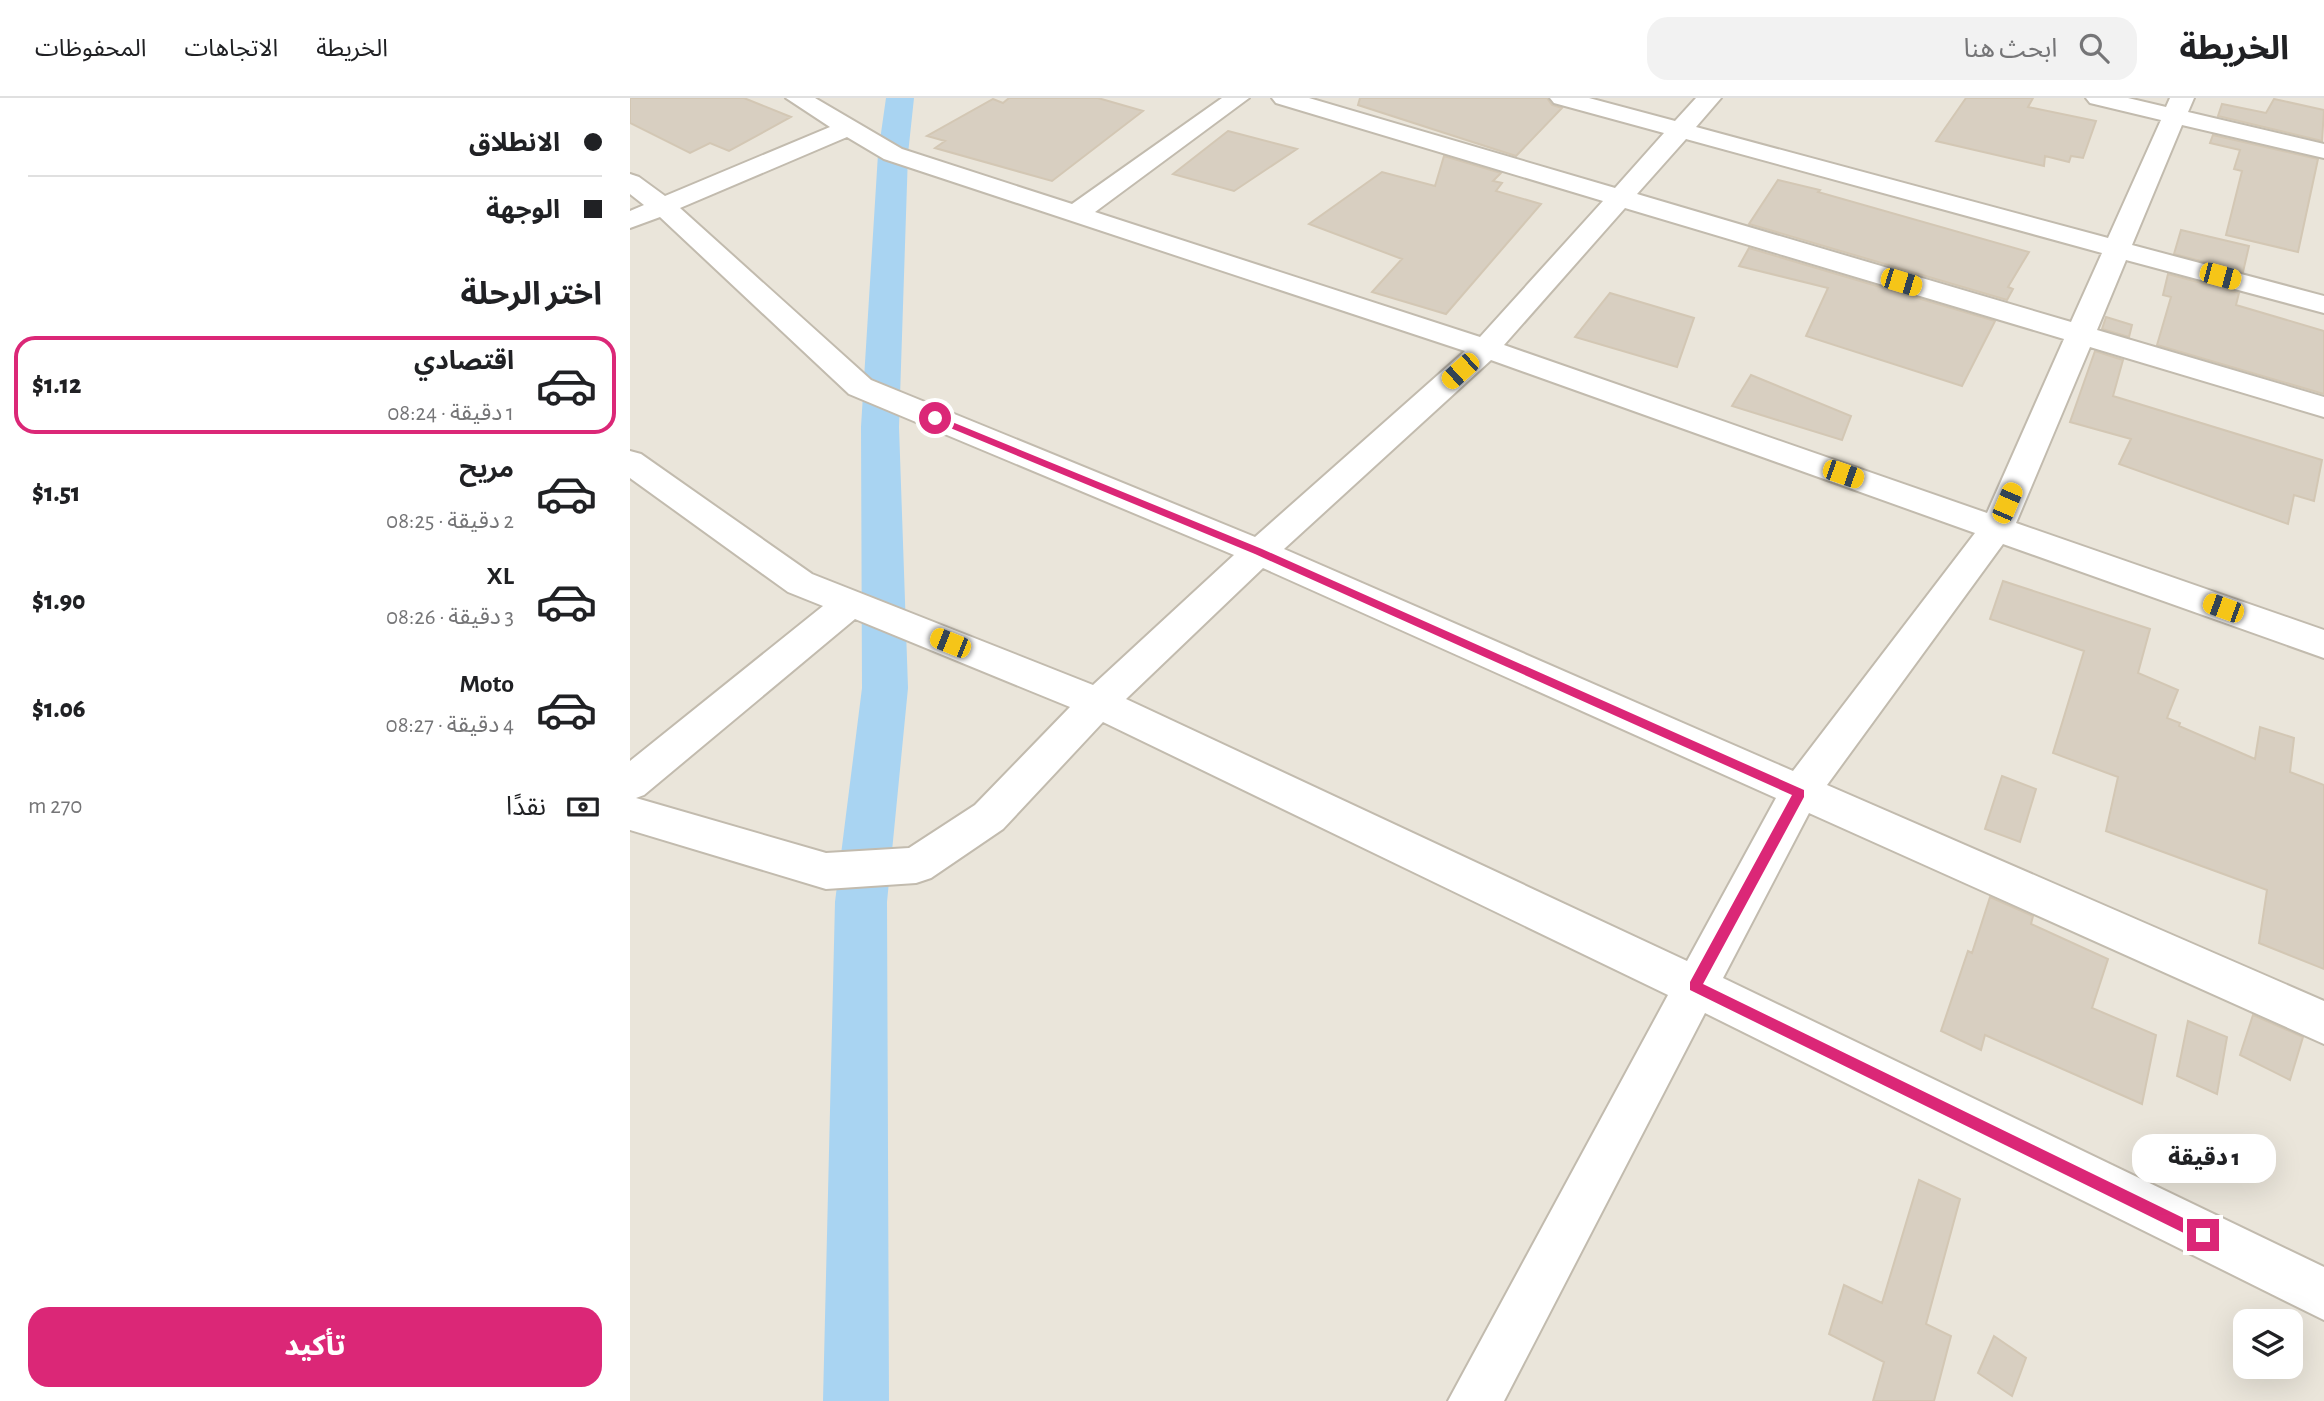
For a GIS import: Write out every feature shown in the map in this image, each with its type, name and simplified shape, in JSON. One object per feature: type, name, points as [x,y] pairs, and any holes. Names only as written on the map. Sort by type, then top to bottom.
[{"type":"street","points":[[798,98],[893,155],[1485,348],[2324,644]]},
{"type":"street","points":[[1076,213],[1237,98]]},
{"type":"street","points":[[1284,98],[2324,407]]},
{"type":"street","points":[[1562,98],[2324,305]]},
{"type":"street","points":[[630,813],[826,871],[916,864],[989,817],[1098,703],[1259,552],[1485,348],[1709,98]]},
{"type":"street","points":[[2098,98],[2178,107],[2324,151]]},
{"type":"street","points":[[1475,1401],[1800,793],[1997,528],[2178,107]]},
{"type":"street","points":[[630,220],[846,129]]},
{"type":"street","points":[[630,182],[664,207],[860,387],[1259,552],[2324,1023]]},
{"type":"street","points":[[630,462],[800,583],[1098,703],[1695,986],[2324,1294]]},
{"type":"street","points":[[630,784],[851,603]]},
{"type":"shaded area","points":[[630,98],[2324,98],[2324,1401],[630,1401]]},
{"type":"building","points":[[630,98],[744,98],[791,117],[729,151],[710,143],[690,153],[630,123]]},
{"type":"building","points":[[1009,98],[1098,98],[1143,111],[1052,181],[935,148],[945,141],[927,136],[993,99],[1003,103]]},
{"type":"building","points":[[1360,98],[1547,98],[1552,105],[1562,108],[1516,156],[1358,105]]},
{"type":"building","points":[[1966,98],[2033,98],[2028,107],[2096,121],[2083,158],[2071,156],[2069,162],[2045,156],[2044,166],[1936,141]]},
{"type":"building","points":[[2274,99],[2324,110],[2322,141],[2218,116],[2222,104],[2266,113]]},
{"type":"building","points":[[1228,131],[1297,149],[1234,191],[1173,174]]},
{"type":"building","points":[[2213,135],[2318,159],[2298,252],[2226,235],[2242,171],[2234,169],[2240,150],[2210,143]]},
{"type":"building","points":[[1444,156],[1501,173],[1493,181],[1502,183],[1496,191],[1541,204],[1446,314],[1372,292],[1402,259],[1309,224],[1382,172],[1435,186]]},
{"type":"building","points":[[1778,180],[2029,252],[2008,287],[2013,289],[2007,300],[1749,224]]},
{"type":"building","points":[[2181,230],[2249,246],[2243,272],[2174,254]]},
{"type":"building","points":[[1749,248],[1995,321],[1962,386],[1806,336],[1828,288],[1739,266]]},
{"type":"building","points":[[2168,274],[2239,293],[2236,305],[2324,331],[2324,394],[2157,345],[2171,297],[2163,295]]},
{"type":"building","points":[[1610,293],[1694,318],[1677,367],[1575,337]]},
{"type":"building","points":[[2106,317],[2132,325],[2129,337],[2102,329]]},
{"type":"building","points":[[2095,351],[2123,360],[2113,396],[2322,460],[2314,501],[2294,495],[2288,524],[2119,464],[2131,439],[2070,422]]},
{"type":"building","points":[[1751,375],[1851,416],[1842,440],[1732,406]]},
{"type":"building","points":[[2003,581],[2150,629],[2138,673],[2178,690],[2167,718],[2180,723],[2179,726],[2255,759],[2260,727],[2294,738],[2290,772],[2324,785],[2324,969],[2259,943],[2267,890],[2106,831],[2118,777],[2053,753],[2084,651],[1990,619]]},
{"type":"building","points":[[2002,776],[2036,789],[2020,842],[1985,829]]},
{"type":"building","points":[[1990,897],[2033,916],[2031,924],[2108,959],[2092,1008],[2156,1035],[2142,1104],[1985,1035],[1981,1050],[1941,1031],[1968,951],[1972,953]]},
{"type":"building","points":[[2253,1015],[2303,1037],[2290,1080],[2240,1055]]},
{"type":"building","points":[[2188,1021],[2227,1037],[2217,1094],[2177,1076]]},
{"type":"building","points":[[1919,1180],[1960,1199],[1926,1324],[1951,1336],[1934,1401],[1873,1401],[1884,1362],[1829,1334],[1844,1285],[1882,1303]]},
{"type":"building","points":[[1994,1336],[2026,1358],[2012,1396],[1978,1373]]},
{"type":"waterway","points":[[856,1401],[861,902],[885,688],[880,427],[893,154],[900,98]]},
{"type":"route","points":[[935,418],[1259,552],[1800,793],[1695,986],[2203,1235]]}]
